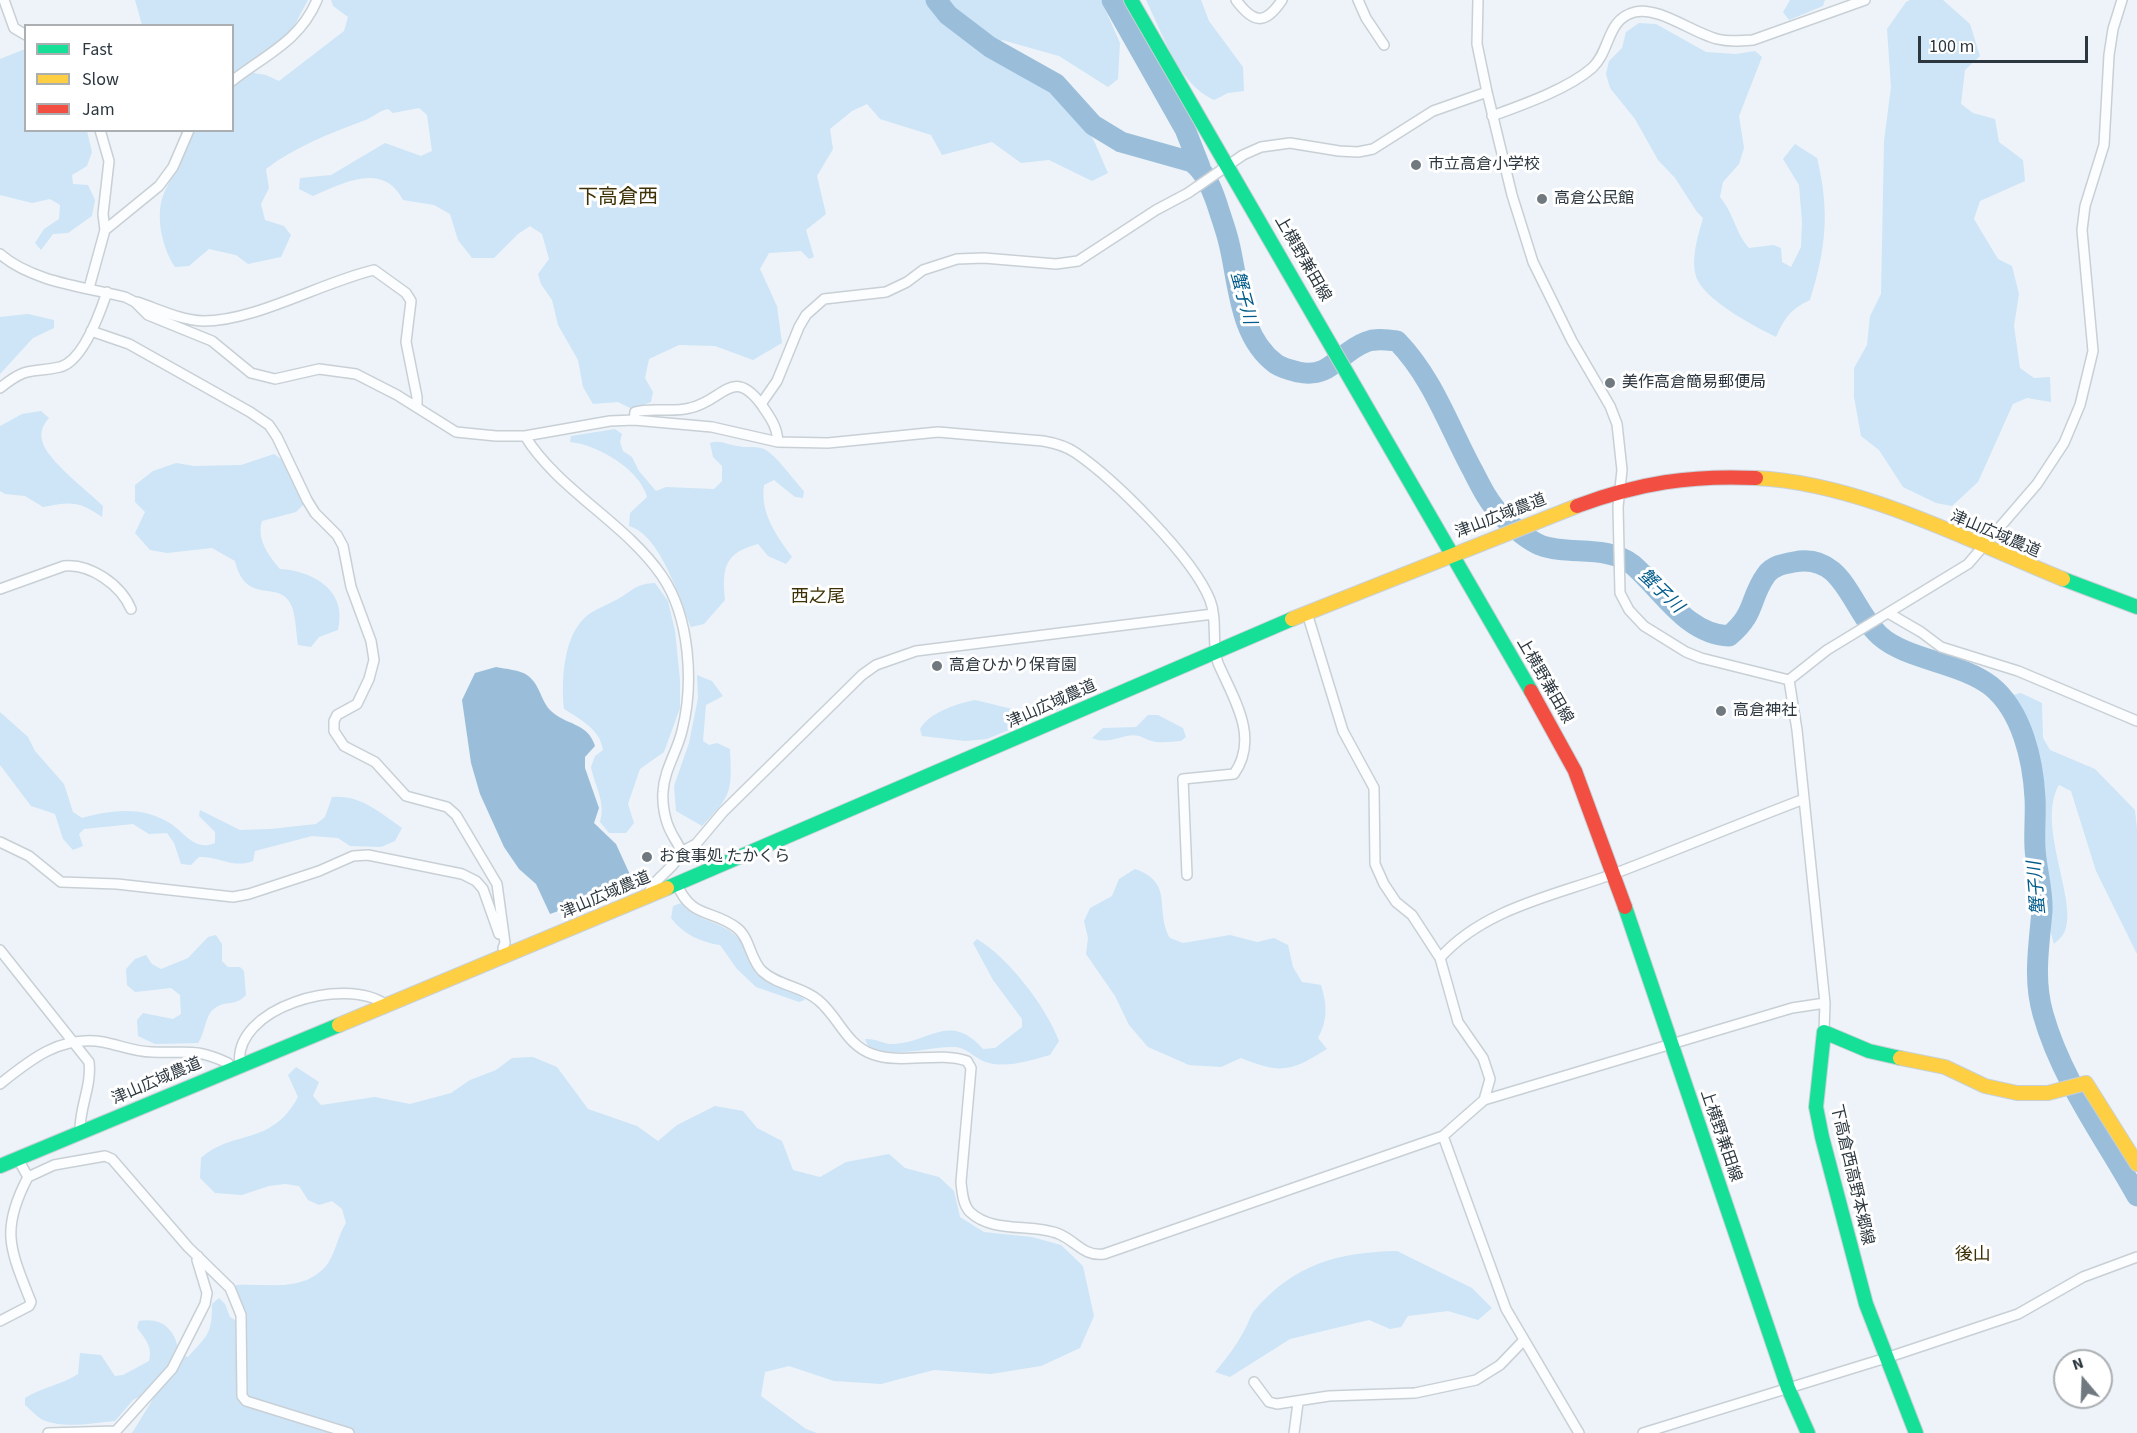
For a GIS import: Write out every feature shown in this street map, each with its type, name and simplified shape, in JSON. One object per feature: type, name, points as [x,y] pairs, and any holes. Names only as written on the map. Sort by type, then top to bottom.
[{"type":"main road","name":"上横野兼田線","points":[[1131,0],[1345,365],[1555,732],[1575,771],[1614,874],[1788,1388],[1808,1433]]},
{"type":"main road","name":"津山広域農道","points":[[0,1166],[386,1005],[505,952],[677,884],[1452,553],[1620,490],[1652,481],[1701,476],[1766,477],[1838,491],[1888,508],[2094,593],[2137,607]]},
{"type":"main road","points":[[1824,1032],[1835,1034],[1854,1046],[1869,1051],[1945,1067],[1985,1086],[2017,1093],[2048,1093],[2086,1083],[2137,1164]]},
{"type":"main road","name":"下高倉西高野本郷線","points":[[1824,1032],[1816,1107],[1864,1294],[1886,1358],[1916,1433]]},
{"type":"street","points":[[4,0],[14,28],[24,34]]},
{"type":"street","points":[[234,80],[280,49],[311,14],[317,0]]},
{"type":"street","points":[[1236,0],[1248,16],[1259,19],[1271,15],[1282,0]]},
{"type":"street","points":[[1358,0],[1366,18],[1384,45]]},
{"type":"street","points":[[1479,0],[1477,45],[1492,116],[1533,262],[1572,341],[1610,406],[1617,424],[1621,442],[1618,567],[1620,592],[1629,610],[1644,626],[1701,658],[1790,680]]},
{"type":"street","points":[[1492,116],[1578,78],[1592,68],[1601,58],[1616,23],[1634,12],[1652,12],[1701,34],[1737,42],[1777,32],[1865,0]]},
{"type":"street","points":[[1790,680],[1827,650],[1875,620],[1890,614],[1968,564],[2037,484],[2064,443],[2089,376],[2092,334],[2084,272],[2082,230],[2085,206],[2106,131],[2109,55],[2113,29],[2122,0]]},
{"type":"street","points":[[761,404],[777,381],[806,315],[824,299],[886,292],[932,266],[957,259],[984,258],[1056,264],[1078,261],[1155,210],[1199,186],[1228,165],[1261,147],[1290,144],[1339,151],[1358,152],[1373,149],[1433,111],[1487,92]]},
{"type":"street","points":[[89,288],[105,230],[103,214],[109,161],[101,132]]},
{"type":"street","points":[[105,230],[159,186],[173,167],[188,132]]},
{"type":"street","points":[[0,254],[19,267],[36,274],[106,292],[176,316],[205,321],[293,298],[374,270],[406,293],[411,301],[406,342],[417,397],[417,408]]},
{"type":"street","points":[[0,388],[22,372],[62,367],[69,363],[92,331],[106,292]]},
{"type":"street","points":[[135,302],[148,315],[212,341],[251,373],[264,378],[319,369],[356,374],[456,432],[525,436],[610,421],[634,420],[697,425],[778,442],[828,443],[938,432],[1004,436],[1059,444],[1075,452],[1137,506],[1186,562],[1211,601],[1216,652],[1244,724],[1244,753],[1234,774],[1183,779],[1187,875]]},
{"type":"street","points":[[92,331],[129,344],[269,425],[315,513],[337,535],[343,546],[351,587],[371,641],[374,660],[369,680],[357,704],[337,715],[334,721],[338,739],[344,746],[375,762],[393,785],[406,796],[447,807],[456,815],[497,884],[505,952]]},
{"type":"street","points":[[634,420],[635,412],[648,408],[677,410],[699,406],[733,386],[741,385],[748,389],[761,404],[777,427],[778,442]]},
{"type":"street","points":[[525,436],[544,459],[651,561],[676,601],[685,652],[687,690],[681,734],[666,772],[662,793],[670,831],[681,852]]},
{"type":"street","points":[[0,589],[64,566],[75,565],[85,567],[123,594],[130,609]]},
{"type":"street","points":[[1308,613],[1343,731],[1374,788],[1375,864],[1396,902],[1412,915],[1440,957],[1458,1022],[1487,1067],[1490,1079],[1484,1100]]},
{"type":"street","points":[[648,895],[651,885],[678,859],[681,852],[696,844],[736,799],[876,665],[899,655],[940,647],[1213,614]]},
{"type":"street","points":[[1890,614],[1941,647],[2018,670],[2137,721]]},
{"type":"street","points":[[1790,680],[1825,1003],[1824,1032]]},
{"type":"street","points":[[1440,957],[1482,926],[1507,912],[1614,874],[1804,799]]},
{"type":"street","points":[[0,842],[29,856],[61,882],[117,884],[233,897],[319,871],[353,856],[368,855],[462,874],[476,881],[483,889],[505,952]]},
{"type":"street","points":[[677,884],[682,897],[691,906],[737,928],[754,961],[766,974],[819,1000],[858,1048],[875,1055],[940,1056],[967,1061],[971,1068],[961,1182],[963,1199],[970,1212],[984,1221],[1060,1234],[1090,1255],[1104,1254],[1443,1136],[1484,1100],[1791,1008],[1825,1003]]},
{"type":"street","points":[[0,950],[74,1040],[89,1062],[91,1074],[79,1122],[80,1132]]},
{"type":"street","points":[[0,1084],[45,1052],[74,1040],[104,1042],[154,1053],[190,1050],[208,1053],[236,1067],[246,1034],[267,1017],[301,998],[312,995],[368,995],[386,1005]]},
{"type":"street","points":[[1443,1136],[1495,1283],[1524,1340],[1579,1433]]},
{"type":"street","points":[[0,1321],[29,1306],[31,1302],[17,1271],[10,1228],[16,1200],[28,1177],[54,1165],[105,1156],[112,1159],[198,1256],[225,1280],[237,1302],[243,1337],[242,1396],[246,1401],[349,1433]]},
{"type":"street","points":[[18,1159],[28,1177]]},
{"type":"street","points":[[48,1433],[116,1431],[172,1369],[205,1304],[207,1293],[197,1260],[198,1256]]},
{"type":"street","points":[[1643,1433],[1886,1358],[2018,1314],[2083,1277],[2137,1257]]},
{"type":"street","points":[[1254,1382],[1269,1402],[1277,1404],[1348,1395],[1401,1395],[1464,1384],[1500,1365],[1524,1340]]},
{"type":"street","points":[[1294,1433],[1298,1403]]},
{"type":"shaded area","points":[[135,0],[308,0],[288,37],[252,62],[254,73],[279,81],[344,31],[348,17],[333,6],[331,0],[1101,0],[1120,43],[1118,79],[1108,87],[1059,56],[1002,40],[989,54],[1042,84],[1076,115],[1089,132],[1108,173],[1092,181],[1049,160],[1021,163],[992,142],[942,155],[931,135],[880,119],[867,104],[852,111],[830,129],[833,149],[817,176],[826,214],[806,230],[814,257],[809,259],[801,251],[769,253],[760,269],[777,306],[782,343],[753,360],[715,346],[679,345],[649,359],[645,378],[653,392],[651,402],[632,409],[618,402],[593,404],[583,387],[578,360],[558,325],[552,300],[541,284],[538,274],[549,259],[542,234],[530,226],[518,234],[494,258],[472,258],[458,240],[450,214],[434,205],[403,200],[395,188],[385,181],[362,178],[313,196],[299,189],[300,178],[331,175],[385,143],[421,156],[432,151],[427,115],[419,108],[393,113],[388,109],[384,110],[366,120],[301,147],[266,169],[269,188],[261,204],[265,220],[284,226],[291,235],[281,257],[248,264],[236,255],[209,249],[189,266],[175,267],[166,250],[161,230],[162,200],[183,156],[180,132],[234,132],[234,24],[142,24]]},
{"type":"shaded area","points":[[1146,0],[1201,0],[1209,21],[1243,67],[1244,91],[1228,93],[1214,100],[1201,93],[1173,57]]},
{"type":"shaded area","points":[[1790,0],[1825,0],[1823,6],[1789,20],[1783,12]]},
{"type":"shaded area","points":[[1943,0],[1970,24],[1980,56],[1965,70],[1961,104],[1973,113],[1995,119],[1999,142],[2023,160],[2025,181],[1980,201],[1974,219],[1998,259],[2012,266],[2019,294],[2014,326],[2020,368],[2034,378],[2050,377],[2051,402],[2027,398],[2013,404],[1978,482],[1952,506],[1936,503],[1903,487],[1879,450],[1861,436],[1854,397],[1854,368],[1867,345],[1870,316],[1881,294],[1884,141],[1891,87],[1887,29],[1906,2]]},
{"type":"shaded area","points":[[1639,23],[1656,24],[1706,52],[1736,54],[1755,51],[1762,57],[1739,116],[1744,148],[1739,164],[1723,182],[1720,197],[1749,248],[1773,245],[1781,248],[1782,262],[1791,267],[1801,247],[1802,222],[1799,185],[1783,159],[1795,144],[1817,158],[1825,213],[1820,264],[1810,300],[1789,314],[1776,337],[1722,305],[1698,281],[1694,258],[1703,218],[1675,178],[1658,160],[1635,119],[1610,88],[1606,74],[1609,61],[1622,48],[1626,32]]},
{"type":"shaded area","points":[[24,49],[24,132],[87,132],[92,152],[87,166],[72,175],[73,184],[88,185],[95,200],[92,216],[68,233],[53,234],[41,250],[35,243],[44,229],[59,219],[60,205],[50,199],[32,203],[0,195],[0,59]]},
{"type":"shaded area","points":[[28,314],[54,320],[54,328],[33,338],[0,374],[0,317]]},
{"type":"shaded area","points":[[41,411],[49,418],[42,431],[45,448],[68,475],[103,506],[102,517],[80,505],[67,503],[43,507],[25,496],[5,494],[0,491],[0,426],[22,414]]},
{"type":"shaded area","points":[[615,429],[622,434],[620,442],[623,451],[632,457],[639,471],[656,491],[666,487],[714,489],[722,481],[722,466],[713,457],[710,443],[721,442],[766,450],[804,491],[803,498],[795,497],[774,480],[764,485],[764,505],[770,523],[792,557],[786,564],[768,556],[758,544],[738,552],[732,557],[725,571],[725,600],[704,624],[691,627],[668,569],[659,554],[640,531],[629,526],[630,513],[647,497],[643,487],[636,477],[616,460],[592,448],[570,442],[571,436]]},
{"type":"shaded area","points":[[274,454],[284,461],[304,504],[296,512],[262,521],[262,541],[280,569],[305,574],[316,579],[333,594],[338,604],[340,616],[338,630],[319,637],[311,647],[298,645],[293,611],[287,598],[247,584],[240,575],[235,561],[212,548],[167,553],[150,550],[135,533],[145,512],[135,502],[135,485],[153,471],[176,463],[194,466],[241,465]]},
{"type":"shaded area","points":[[655,583],[668,601],[675,631],[680,680],[680,708],[664,752],[640,769],[628,804],[634,823],[626,833],[609,833],[600,822],[601,801],[591,767],[595,756],[603,750],[601,743],[594,731],[564,709],[563,685],[566,658],[574,633],[580,622],[589,614],[639,586]]},
{"type":"shaded area","points":[[496,667],[527,675],[535,683],[550,710],[587,732],[592,738],[595,746],[585,757],[585,768],[599,808],[594,823],[616,844],[632,879],[621,889],[550,914],[536,884],[519,869],[504,847],[480,794],[471,763],[462,700],[475,673]]},
{"type":"shaded area","points":[[697,675],[712,681],[723,696],[706,705],[703,741],[709,745],[717,743],[730,749],[731,763],[730,784],[725,799],[702,826],[676,811],[674,786],[689,743],[698,698]]},
{"type":"shaded area","points":[[2021,693],[2042,703],[2043,738],[2050,750],[2095,769],[2135,810],[2137,954],[2096,871],[2071,791],[2059,785],[2053,802],[2052,821],[2054,842],[2067,903],[2067,920],[2064,933],[2054,944],[2046,904],[2043,782],[2035,748],[2013,695]]},
{"type":"shaded area","points":[[975,700],[1022,710],[1057,705],[1067,706],[987,739],[965,741],[922,736],[920,729],[937,713]]},
{"type":"shaded area","points":[[0,712],[28,737],[35,751],[64,784],[73,812],[82,818],[125,811],[147,814],[168,822],[195,843],[208,845],[215,843],[215,832],[199,816],[200,810],[240,830],[270,829],[316,824],[325,817],[332,797],[342,797],[369,806],[402,828],[395,841],[381,847],[350,846],[338,838],[312,836],[255,851],[253,861],[239,864],[199,857],[191,865],[181,864],[174,843],[167,833],[149,834],[133,824],[84,829],[79,834],[83,846],[73,850],[63,839],[55,814],[31,806],[0,765]]},
{"type":"shaded area","points":[[1148,715],[1158,715],[1183,728],[1186,737],[1181,741],[1163,742],[1155,742],[1133,735],[1111,740],[1092,738],[1103,728],[1136,727]]},
{"type":"shaded area","points":[[1135,869],[1155,882],[1162,898],[1163,917],[1170,938],[1183,943],[1230,935],[1257,942],[1274,938],[1288,945],[1293,967],[1302,982],[1321,985],[1326,1012],[1324,1025],[1318,1038],[1327,1049],[1294,1066],[1276,1068],[1241,1058],[1221,1067],[1189,1065],[1148,1047],[1129,1025],[1115,996],[1086,954],[1088,938],[1084,921],[1090,908],[1112,896],[1119,879]]},
{"type":"shaded area","points":[[681,903],[688,910],[736,936],[745,947],[754,967],[764,979],[802,996],[805,1000],[799,1002],[756,987],[737,969],[720,945],[706,942],[681,929],[671,918],[673,906]]},
{"type":"shaded area","points":[[216,935],[222,944],[222,961],[228,967],[240,967],[244,971],[246,995],[238,1001],[219,1006],[211,1011],[198,1043],[155,1044],[138,1036],[137,1020],[143,1013],[173,1019],[181,1014],[180,995],[171,988],[135,992],[127,985],[126,969],[135,959],[146,955],[152,964],[161,969],[188,958],[208,937]]},
{"type":"shaded area","points":[[977,939],[1014,971],[1045,1013],[1059,1041],[1050,1055],[1004,1065],[985,1062],[956,1047],[890,1052],[868,1046],[865,1039],[892,1044],[950,1030],[971,1038],[983,1049],[995,1048],[1022,1027],[1022,1019],[993,980],[973,943]]},
{"type":"shaded area","points":[[533,1057],[557,1067],[588,1109],[637,1126],[658,1141],[677,1125],[715,1106],[743,1111],[757,1128],[782,1141],[793,1170],[820,1177],[846,1162],[889,1154],[905,1168],[939,1177],[954,1191],[960,1217],[984,1232],[1032,1237],[1061,1245],[1083,1266],[1094,1316],[1080,1348],[1041,1366],[991,1374],[934,1370],[881,1384],[834,1381],[789,1366],[765,1372],[761,1396],[806,1429],[817,1433],[132,1433],[153,1399],[145,1394],[133,1400],[115,1421],[88,1424],[51,1423],[41,1419],[25,1405],[25,1398],[78,1374],[80,1353],[101,1355],[115,1376],[123,1375],[149,1361],[149,1347],[137,1328],[139,1321],[155,1321],[167,1327],[175,1338],[179,1354],[188,1357],[207,1334],[211,1323],[212,1304],[219,1298],[225,1304],[230,1317],[238,1322],[243,1314],[236,1285],[295,1283],[317,1274],[326,1266],[346,1223],[342,1209],[332,1201],[319,1205],[308,1200],[299,1186],[285,1184],[269,1186],[242,1195],[215,1193],[200,1178],[201,1158],[213,1149],[264,1131],[276,1124],[287,1113],[298,1097],[288,1075],[296,1067],[319,1082],[313,1096],[321,1105],[375,1097],[410,1104],[451,1093],[470,1080],[496,1070],[512,1058]]},
{"type":"shaded area","points":[[1397,1251],[1472,1288],[1492,1308],[1478,1320],[1448,1311],[1408,1316],[1401,1327],[1390,1329],[1369,1320],[1290,1339],[1230,1377],[1215,1372],[1238,1342],[1254,1311],[1285,1282],[1318,1264],[1336,1258],[1355,1254]]},
{"type":"waterway","name":"蟹子川","points":[[936,0],[948,15],[990,47],[1056,84],[1093,125],[1121,142],[1192,162],[1197,166],[1210,186],[1225,228],[1242,309],[1248,325],[1264,353],[1276,364],[1298,372],[1319,372],[1366,342],[1397,341],[1410,355],[1431,387],[1490,501],[1507,521],[1530,540],[1551,548],[1600,552],[1623,559],[1644,575],[1688,620],[1700,628],[1729,636],[1744,621],[1761,584],[1771,569],[1794,562],[1811,561],[1836,574],[1870,625],[1891,644],[1904,651],[1964,671],[1991,686],[2002,696],[2018,722],[2024,737],[2034,783],[2035,848],[2042,903],[2037,976],[2043,1014],[2072,1085],[2137,1196]]},
{"type":"waterway","points":[[1112,0],[1185,129],[1200,167]]},
{"type":"traffic: fast","points":[[1131,0],[1531,691]]},
{"type":"traffic: fast","points":[[2063,579],[2137,607]]},
{"type":"traffic: fast","points":[[667,888],[1292,619]]},
{"type":"traffic: fast","points":[[1625,907],[1788,1388],[1808,1433]]},
{"type":"traffic: fast","points":[[0,1166],[339,1025]]},
{"type":"traffic: fast","points":[[1900,1058],[1869,1051],[1824,1032],[1816,1107],[1866,1304],[1916,1433]]},
{"type":"traffic: slow","points":[[1756,478],[1795,482],[1834,490],[1874,502],[1951,531],[2063,579]]},
{"type":"traffic: slow","points":[[1292,619],[1577,506]]},
{"type":"traffic: slow","points":[[339,1025],[667,888]]},
{"type":"traffic: slow","points":[[1900,1058],[1945,1067],[1985,1086],[2017,1093],[2048,1093],[2086,1083],[2137,1164]]},
{"type":"traffic: jam","points":[[1577,506],[1643,486],[1665,482],[1709,478],[1756,478]]},
{"type":"traffic: jam","points":[[1531,691],[1575,771],[1625,907]]},
{"type":"place","name":"市立高倉小学校","points":[[1416,165]]},
{"type":"place","name":"高倉公民館","points":[[1542,199]]},
{"type":"place","name":"美作高倉簡易郵便局","points":[[1610,383]]},
{"type":"place","name":"高倉ひかり保育園","points":[[937,666]]},
{"type":"place","name":"高倉神社","points":[[1721,711]]},
{"type":"place","name":"お食事処 たかくら","points":[[647,857]]},
{"type":"district","name":"下高倉西","points":[[618,199]]},
{"type":"district","name":"西之尾","points":[[818,598]]},
{"type":"district","name":"後山","points":[[1973,1256]]}]
